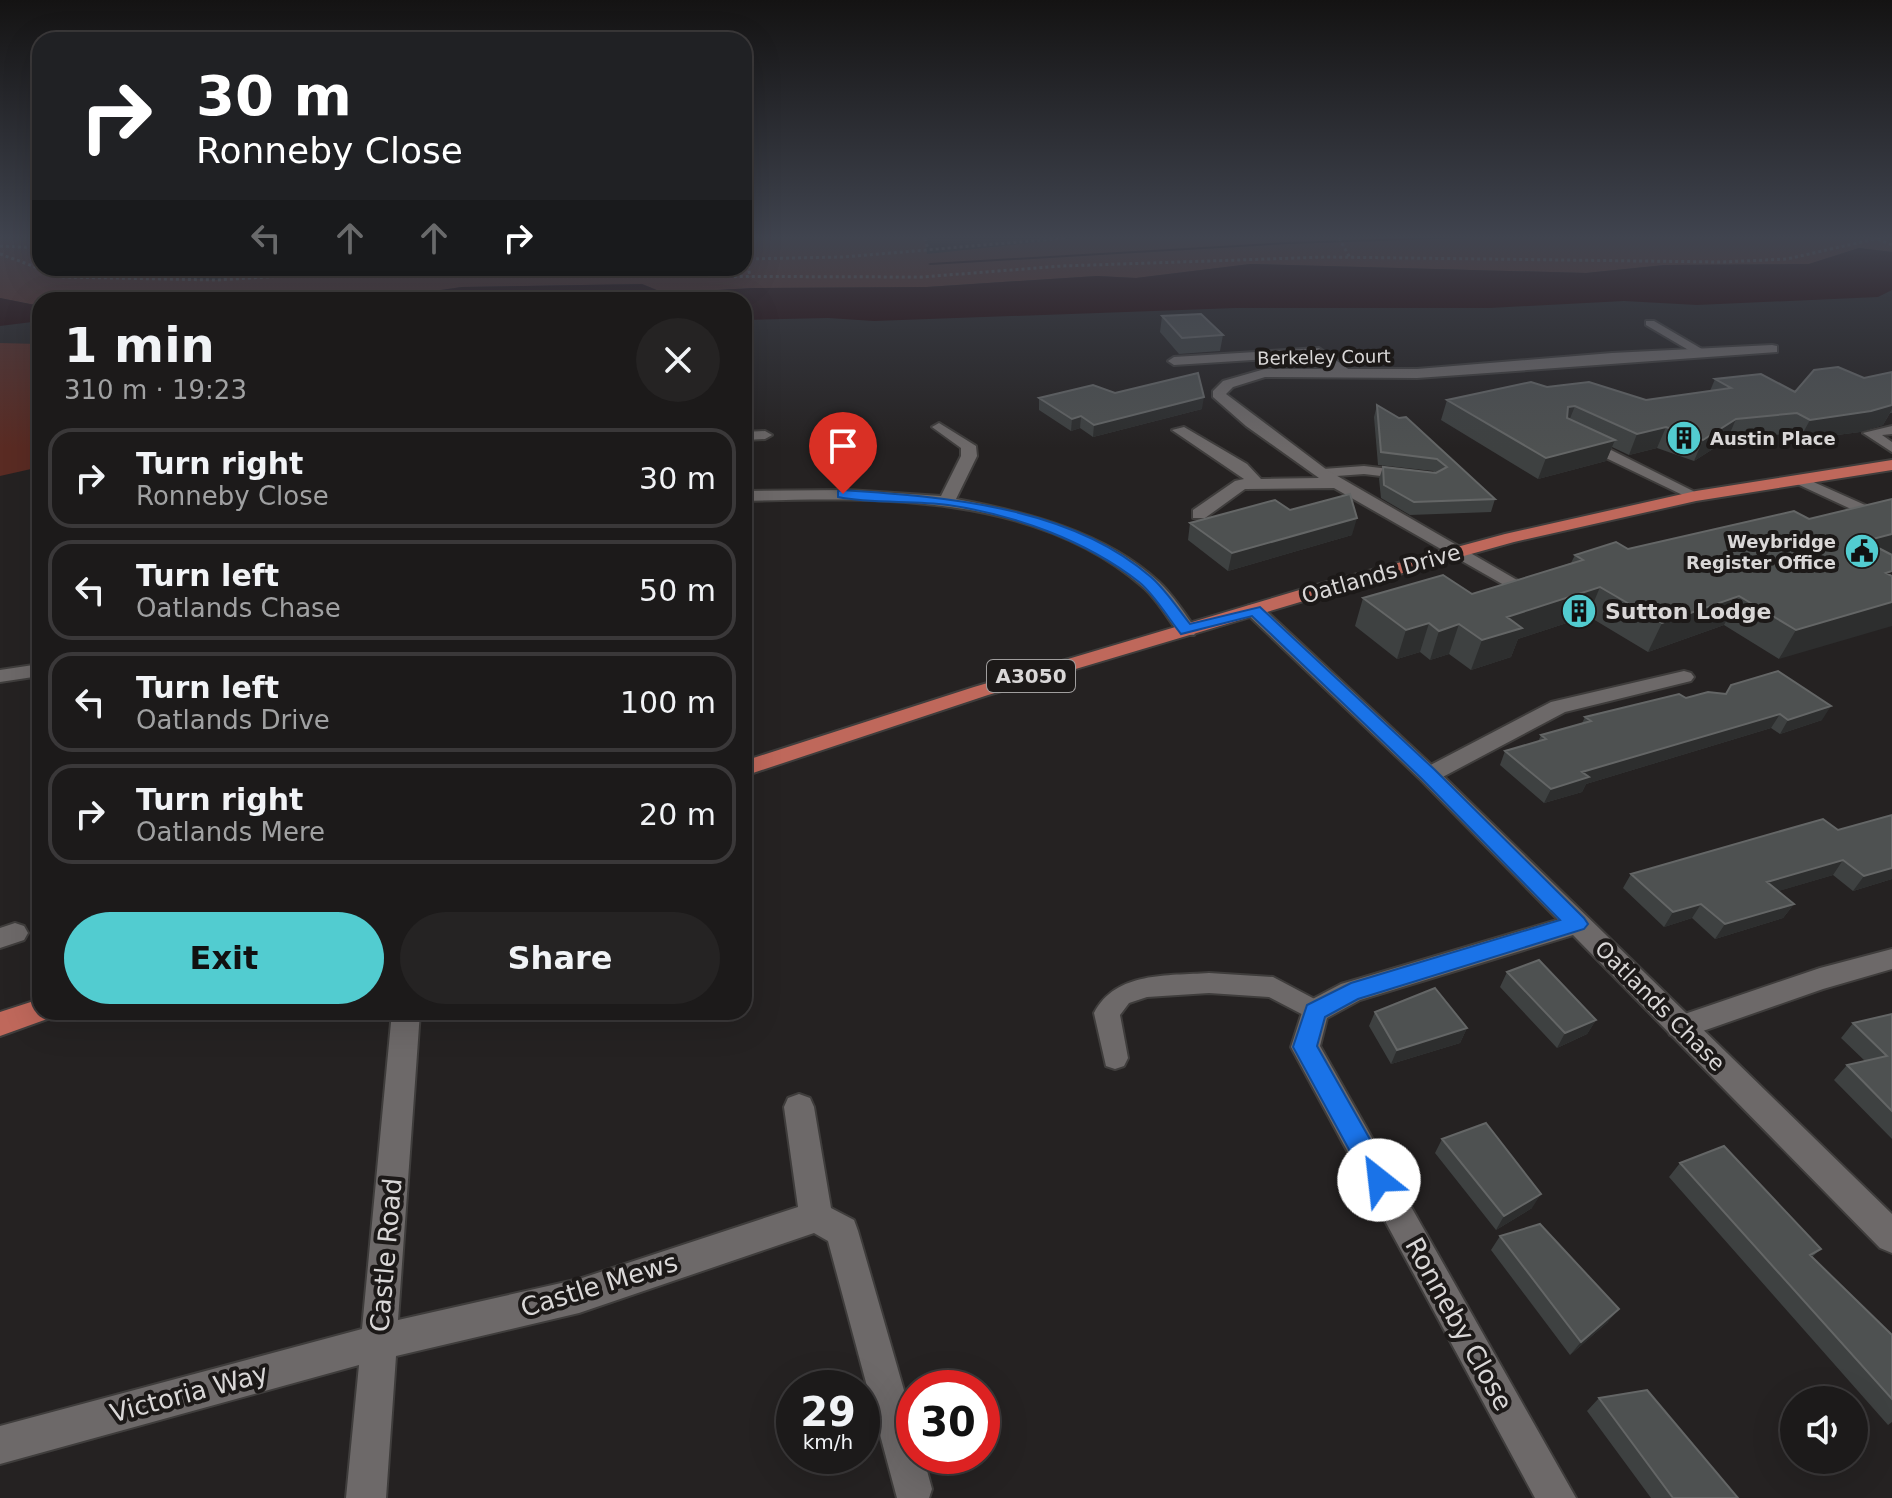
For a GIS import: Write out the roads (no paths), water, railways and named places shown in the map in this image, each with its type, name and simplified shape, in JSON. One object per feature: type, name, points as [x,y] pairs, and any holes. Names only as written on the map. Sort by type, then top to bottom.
[{"type":"main road","name":"Oatlands Drive","points":[[752,766],[967,696],[1458,552],[1696,496],[1892,465]]},
{"type":"main road","points":[[0,1024],[32,1013]]},
{"type":"street","name":"Berkeley Court","points":[[1487,592],[1517,582],[1458,552],[1323,473],[1218,394],[1229,383],[1257,375],[1386,375],[1772,349]]},
{"type":"street","points":[[939,427],[968,446],[969,456],[947,501]]},
{"type":"street","points":[[1179,430],[1241,467],[1254,481]]},
{"type":"street","points":[[752,436],[765,435]]},
{"type":"street","points":[[1199,514],[1241,484],[1254,481],[1339,483]]},
{"type":"street","points":[[752,496],[819,493],[947,501],[1030,520],[1104,553],[1147,580],[1187,631]]},
{"type":"street","name":"Oatlands Chase","points":[[1254,610],[1429,775],[1892,1237]]},
{"type":"street","points":[[0,676],[32,671]]},
{"type":"street","points":[[1429,775],[1558,707],[1694,681]]},
{"type":"street","points":[[1315,1011],[1351,992],[1577,924]]},
{"type":"street","points":[[1680,1027],[1820,979],[1892,959]]},
{"type":"street","name":"Ronneby Close","points":[[1315,1011],[1305,1047],[1556,1498]]},
{"type":"street","name":"Castle Road","points":[[366,1498],[405,1020]]},
{"type":"street","points":[[799,1107],[816,1217],[842,1231],[913,1489]]},
{"type":"street","name":"Castle Mews","points":[[379,1342],[579,1296],[816,1217]]},
{"type":"street","name":"Victoria Way","points":[[0,1445],[379,1342]]},
{"type":"lane","points":[[1650,323],[1701,352]]},
{"type":"lane","points":[[1174,361],[1319,352],[1347,374]]},
{"type":"lane","points":[[1892,430],[1870,433],[1892,448]]},
{"type":"lane","points":[[1566,433],[1696,496]]},
{"type":"lane","points":[[1323,473],[1364,470],[1420,477]]},
{"type":"lane","points":[[1800,480],[1869,512]]},
{"type":"lane","points":[[1115,1058],[1107,1013],[1120,996],[1147,987],[1209,983],[1273,987],[1315,1011]]},
{"type":"place","name":"Austin Place","points":[[1684,438]]},
{"type":"place","name":"Weybridge Register Office","points":[[1862,551]]},
{"type":"place","name":"Sutton Lodge","points":[[1579,611]]}]
